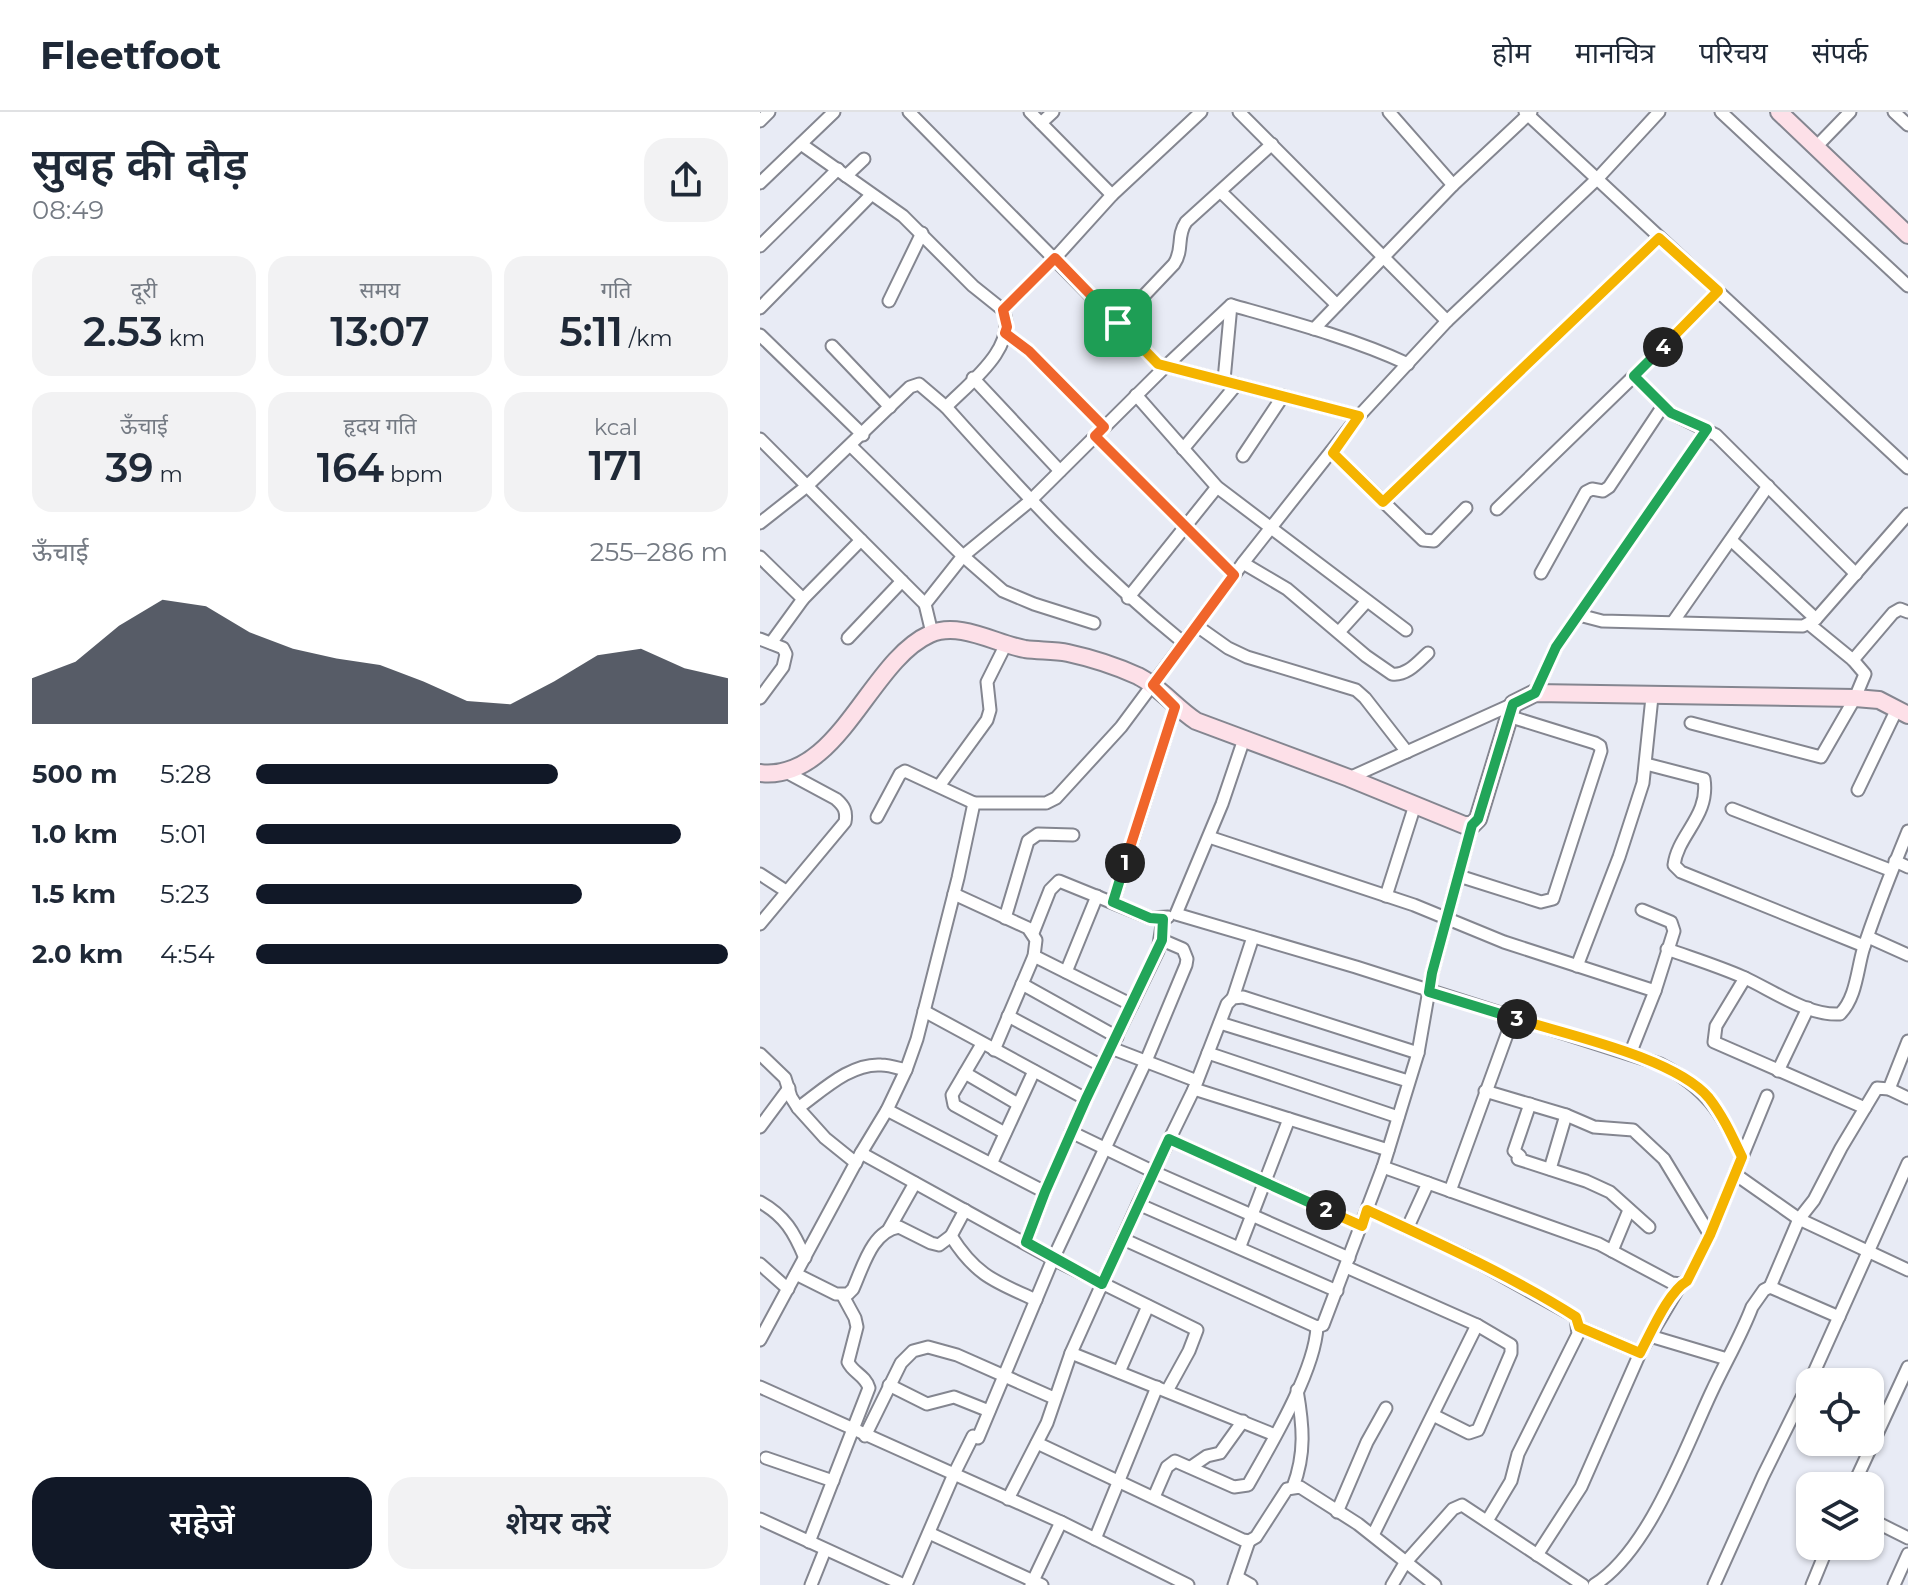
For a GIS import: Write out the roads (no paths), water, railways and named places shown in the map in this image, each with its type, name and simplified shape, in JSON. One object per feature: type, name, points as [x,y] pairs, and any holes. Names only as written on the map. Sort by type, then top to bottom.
[{"type":"street","points":[[760,121],[769,112]]},
{"type":"street","points":[[760,183],[834,112]]},
{"type":"street","points":[[909,112],[1158,364],[1359,416]]},
{"type":"street","points":[[1030,112],[1112,195]]},
{"type":"street","points":[[1041,123],[1053,112]]},
{"type":"street","points":[[1003,310],[1112,195],[1201,112]]},
{"type":"street","points":[[1239,112],[1447,321]]},
{"type":"street","points":[[1389,112],[1453,185]]},
{"type":"street","points":[[877,817],[902,771],[974,803],[1046,803],[1056,798],[1121,727],[1243,563],[1333,453],[1359,416],[1447,321],[1598,178],[1659,112]]},
{"type":"street","points":[[1721,112],[1908,286]]},
{"type":"street","points":[[1779,112],[1908,235]]},
{"type":"street","points":[[1816,147],[1850,112]]},
{"type":"street","points":[[1894,112],[1908,125]]},
{"type":"street","points":[[1314,329],[1453,185],[1528,113],[1908,468]]},
{"type":"street","points":[[801,144],[903,216],[973,286],[1003,310],[1007,327],[1001,346],[946,407]]},
{"type":"street","points":[[1118,323],[1174,264],[1180,255],[1178,235],[1186,222],[1272,144]]},
{"type":"street","points":[[760,246],[842,172],[864,159]]},
{"type":"street","points":[[1221,192],[1337,305]]},
{"type":"street","points":[[760,308],[871,195]]},
{"type":"street","points":[[889,301],[922,233]]},
{"type":"street","points":[[1383,502],[1659,238]]},
{"type":"street","points":[[1497,509],[1718,291]]},
{"type":"street","points":[[1231,305],[1386,353],[1408,364]]},
{"type":"street","points":[[925,604],[963,556],[1030,501],[1231,305]]},
{"type":"street","points":[[1183,449],[1230,382],[1231,305]]},
{"type":"street","points":[[1005,333],[1029,351],[1104,427]]},
{"type":"street","points":[[760,335],[863,435]]},
{"type":"street","points":[[832,346],[890,407]]},
{"type":"street","points":[[1634,376],[1663,406],[1707,429],[1856,574]]},
{"type":"street","points":[[973,378],[1060,471]]},
{"type":"street","points":[[760,523],[807,486],[910,387],[919,384],[946,407],[1030,501],[1128,598],[1184,643]]},
{"type":"street","points":[[1136,395],[1217,487],[1406,630]]},
{"type":"street","points":[[1243,456],[1283,396]]},
{"type":"street","points":[[1541,573],[1586,492],[1592,489],[1603,491],[1609,487],[1663,406]]},
{"type":"street","points":[[1349,778],[1510,710],[1535,693],[1549,661],[1707,429]]},
{"type":"street","points":[[1095,436],[1234,575]]},
{"type":"street","points":[[760,439],[925,604],[932,633]]},
{"type":"street","points":[[851,446],[992,582],[1015,597],[1094,623]]},
{"type":"street","points":[[1333,453],[1428,542],[1434,541],[1466,508]]},
{"type":"street","points":[[1673,622],[1768,486]]},
{"type":"street","points":[[1128,598],[1217,487]]},
{"type":"street","points":[[1579,615],[1602,621],[1794,626],[1812,622],[1908,514]]},
{"type":"street","points":[[760,698],[786,658],[783,648],[766,641],[861,540]]},
{"type":"street","points":[[1691,723],[1821,757],[1855,698],[1865,674],[1731,540]]},
{"type":"street","points":[[760,557],[803,599]]},
{"type":"street","points":[[1243,563],[1287,589],[1366,656],[1397,675],[1407,671],[1428,653]]},
{"type":"street","points":[[848,638],[902,581]]},
{"type":"street","points":[[1339,632],[1367,601]]},
{"type":"street","points":[[1853,660],[1893,613],[1900,609],[1908,612]]},
{"type":"street","points":[[1197,626],[1247,657],[1356,690],[1407,752]]},
{"type":"street","points":[[760,773],[784,771],[827,747],[883,677],[918,641],[932,633],[967,633],[1025,649],[1083,657],[1135,675],[1153,685],[1175,707],[1196,721],[1464,825],[1472,825]]},
{"type":"street","points":[[939,786],[987,720],[990,710],[987,682],[1006,644]]},
{"type":"street","points":[[1535,693],[1879,700],[1902,712],[1858,790]]},
{"type":"street","points":[[1577,966],[1619,857],[1646,764],[1652,697]]},
{"type":"street","points":[[1113,902],[1175,707]]},
{"type":"street","points":[[1154,1497],[1170,1463],[1179,1461],[1234,1487],[1248,1485],[1297,1390],[1313,1354],[1317,1327],[1326,1321],[1383,1167],[1418,1053],[1432,973],[1472,825],[1478,819],[1510,710]]},
{"type":"street","points":[[1459,876],[1541,902],[1553,899],[1601,751],[1595,743],[1510,710]]},
{"type":"street","points":[[1176,914],[1209,837],[1244,739]]},
{"type":"street","points":[[1646,764],[1704,779],[1705,797],[1699,816],[1675,856],[1674,865],[1681,872],[1908,955]]},
{"type":"street","points":[[760,924],[845,822],[843,806],[836,799],[784,771]]},
{"type":"street","points":[[760,1340],[906,1070],[954,894],[974,803]]},
{"type":"street","points":[[1386,896],[1415,805]]},
{"type":"street","points":[[1732,809],[1893,865],[1908,867]]},
{"type":"street","points":[[1667,949],[1745,978],[1808,1008],[1829,1015],[1840,1014],[1848,1006],[1866,942],[1908,831]]},
{"type":"street","points":[[1005,918],[1028,841],[1038,834],[1073,835]]},
{"type":"street","points":[[1209,837],[1386,896],[1504,942],[1655,991]]},
{"type":"street","points":[[760,874],[786,891]]},
{"type":"street","points":[[994,1050],[1034,956],[1033,933],[1054,884],[1065,882],[1150,918],[1163,919],[1176,914],[1356,967],[1660,1064],[1684,1076],[1707,1096],[1728,1127],[1742,1157]]},
{"type":"street","points":[[954,894],[1033,933]]},
{"type":"street","points":[[1066,972],[1097,896]]},
{"type":"street","points":[[1630,1054],[1674,931],[1673,925],[1642,910]]},
{"type":"street","points":[[1026,1242],[1071,1132],[1162,940],[1163,919]]},
{"type":"street","points":[[1008,1499],[1037,1443],[1071,1353],[1138,1204],[1196,1085],[1227,1004],[1233,998],[1253,937]]},
{"type":"street","points":[[760,1519],[905,1585],[954,1474],[989,1411],[1053,1259],[1146,1061],[1187,959],[1183,949],[1162,940]]},
{"type":"street","points":[[1034,956],[1132,1005]]},
{"type":"street","points":[[1745,978],[1716,1026],[1714,1042],[1865,1108]]},
{"type":"street","points":[[1022,984],[1146,1061],[1196,1085],[1388,1150]]},
{"type":"street","points":[[1233,998],[1243,997],[1418,1053]]},
{"type":"street","points":[[1778,1071],[1808,1008]]},
{"type":"street","points":[[924,1011],[1086,1099]]},
{"type":"street","points":[[1008,1016],[1102,1066]]},
{"type":"street","points":[[1450,1191],[1513,1018]]},
{"type":"street","points":[[1220,1023],[1408,1081]]},
{"type":"street","points":[[1889,1089],[1908,1041]]},
{"type":"street","points":[[982,1044],[952,1095],[954,1105],[1005,1133]]},
{"type":"street","points":[[1208,1053],[1398,1117]]},
{"type":"street","points":[[760,1054],[779,1069],[798,1108],[825,1138],[858,1158],[915,1183],[1053,1259],[1197,1330],[1189,1351],[1162,1389],[1095,1539]]},
{"type":"street","points":[[798,1108],[848,1073],[864,1066],[881,1065],[906,1070]]},
{"type":"street","points":[[992,1162],[1034,1071]]},
{"type":"street","points":[[965,1073],[1018,1104]]},
{"type":"street","points":[[760,1127],[789,1088]]},
{"type":"street","points":[[1603,1583],[1633,1546],[1663,1497],[1752,1307],[1764,1290],[1770,1287],[1799,1219],[1814,1200],[1877,1088],[1889,1089],[1908,1098]]},
{"type":"street","points":[[1485,1091],[1566,1115],[1594,1127],[1629,1129],[1664,1159],[1710,1235]]},
{"type":"street","points":[[1537,1555],[1581,1487],[1640,1353],[1681,1284],[1687,1281],[1710,1235],[1767,1096]]},
{"type":"street","points":[[1530,1104],[1514,1151],[1520,1156],[1518,1159],[1610,1192],[1649,1227]]},
{"type":"street","points":[[887,1110],[1045,1192]]},
{"type":"street","points":[[1550,1169],[1566,1115]]},
{"type":"street","points":[[1240,1246],[1289,1119]]},
{"type":"street","points":[[1071,1132],[1252,1216],[1477,1325],[1511,1345],[1511,1353],[1478,1430],[1469,1433],[1433,1415]]},
{"type":"street","points":[[1169,1139],[1362,1226]]},
{"type":"street","points":[[1714,1585],[1908,1163]]},
{"type":"street","points":[[1383,1167],[1612,1251],[1672,1283],[1681,1284]]},
{"type":"street","points":[[1735,1174],[1799,1219],[1908,1270]]},
{"type":"street","points":[[843,1296],[853,1289],[875,1242],[889,1229],[915,1183]]},
{"type":"street","points":[[1407,1229],[1428,1183]]},
{"type":"street","points":[[760,1202],[788,1223],[805,1258]]},
{"type":"street","points":[[1138,1204],[1337,1291]]},
{"type":"street","points":[[889,1229],[906,1229],[939,1245],[951,1236],[965,1210]]},
{"type":"street","points":[[1367,1210],[1468,1257],[1576,1317],[1579,1327],[1518,1454],[1511,1481],[1487,1521]]},
{"type":"street","points":[[1612,1251],[1629,1210]]},
{"type":"street","points":[[951,1236],[965,1259],[979,1272],[1036,1300]]},
{"type":"street","points":[[1123,1239],[1317,1327]]},
{"type":"street","points":[[760,1264],[788,1289]]},
{"type":"street","points":[[796,1274],[843,1296],[855,1318],[857,1327],[848,1362],[863,1376],[869,1388],[860,1432]]},
{"type":"street","points":[[1770,1287],[1839,1317]]},
{"type":"street","points":[[1119,1372],[1148,1306]]},
{"type":"street","points":[[1373,1535],[1477,1325]]},
{"type":"street","points":[[1579,1327],[1640,1353]]},
{"type":"street","points":[[1650,1336],[1727,1359]]},
{"type":"street","points":[[809,1542],[833,1481],[901,1363],[913,1351],[928,1347],[957,1355],[1054,1398]]},
{"type":"street","points":[[1071,1353],[1275,1435]]},
{"type":"street","points":[[1859,1472],[1908,1367]]},
{"type":"street","points":[[889,1385],[927,1404],[954,1397],[989,1411]]},
{"type":"street","points":[[760,1387],[1061,1522],[1188,1585]]},
{"type":"street","points":[[1293,1487],[1303,1453],[1303,1427],[1297,1390]]},
{"type":"street","points":[[1337,1512],[1367,1442],[1386,1408]]},
{"type":"street","points":[[1191,1467],[1207,1456],[1220,1453],[1243,1421]]},
{"type":"street","points":[[1037,1443],[1249,1541]]},
{"type":"street","points":[[766,1458],[833,1481]]},
{"type":"street","points":[[1251,1585],[1235,1581],[1249,1541],[1256,1537],[1287,1489],[1300,1487],[1373,1535],[1435,1585]]},
{"type":"street","points":[[1392,1585],[1405,1563],[1462,1505],[1583,1585]]},
{"type":"street","points":[[929,1533],[1035,1584],[1061,1522]]},
{"type":"street","points":[[1884,1526],[1908,1538]]},
{"type":"street","points":[[811,1585],[825,1550]]},
{"type":"street","points":[[1894,1585],[1908,1554]]},
{"type":"street","points":[[1812,1585],[1822,1560]]}]
